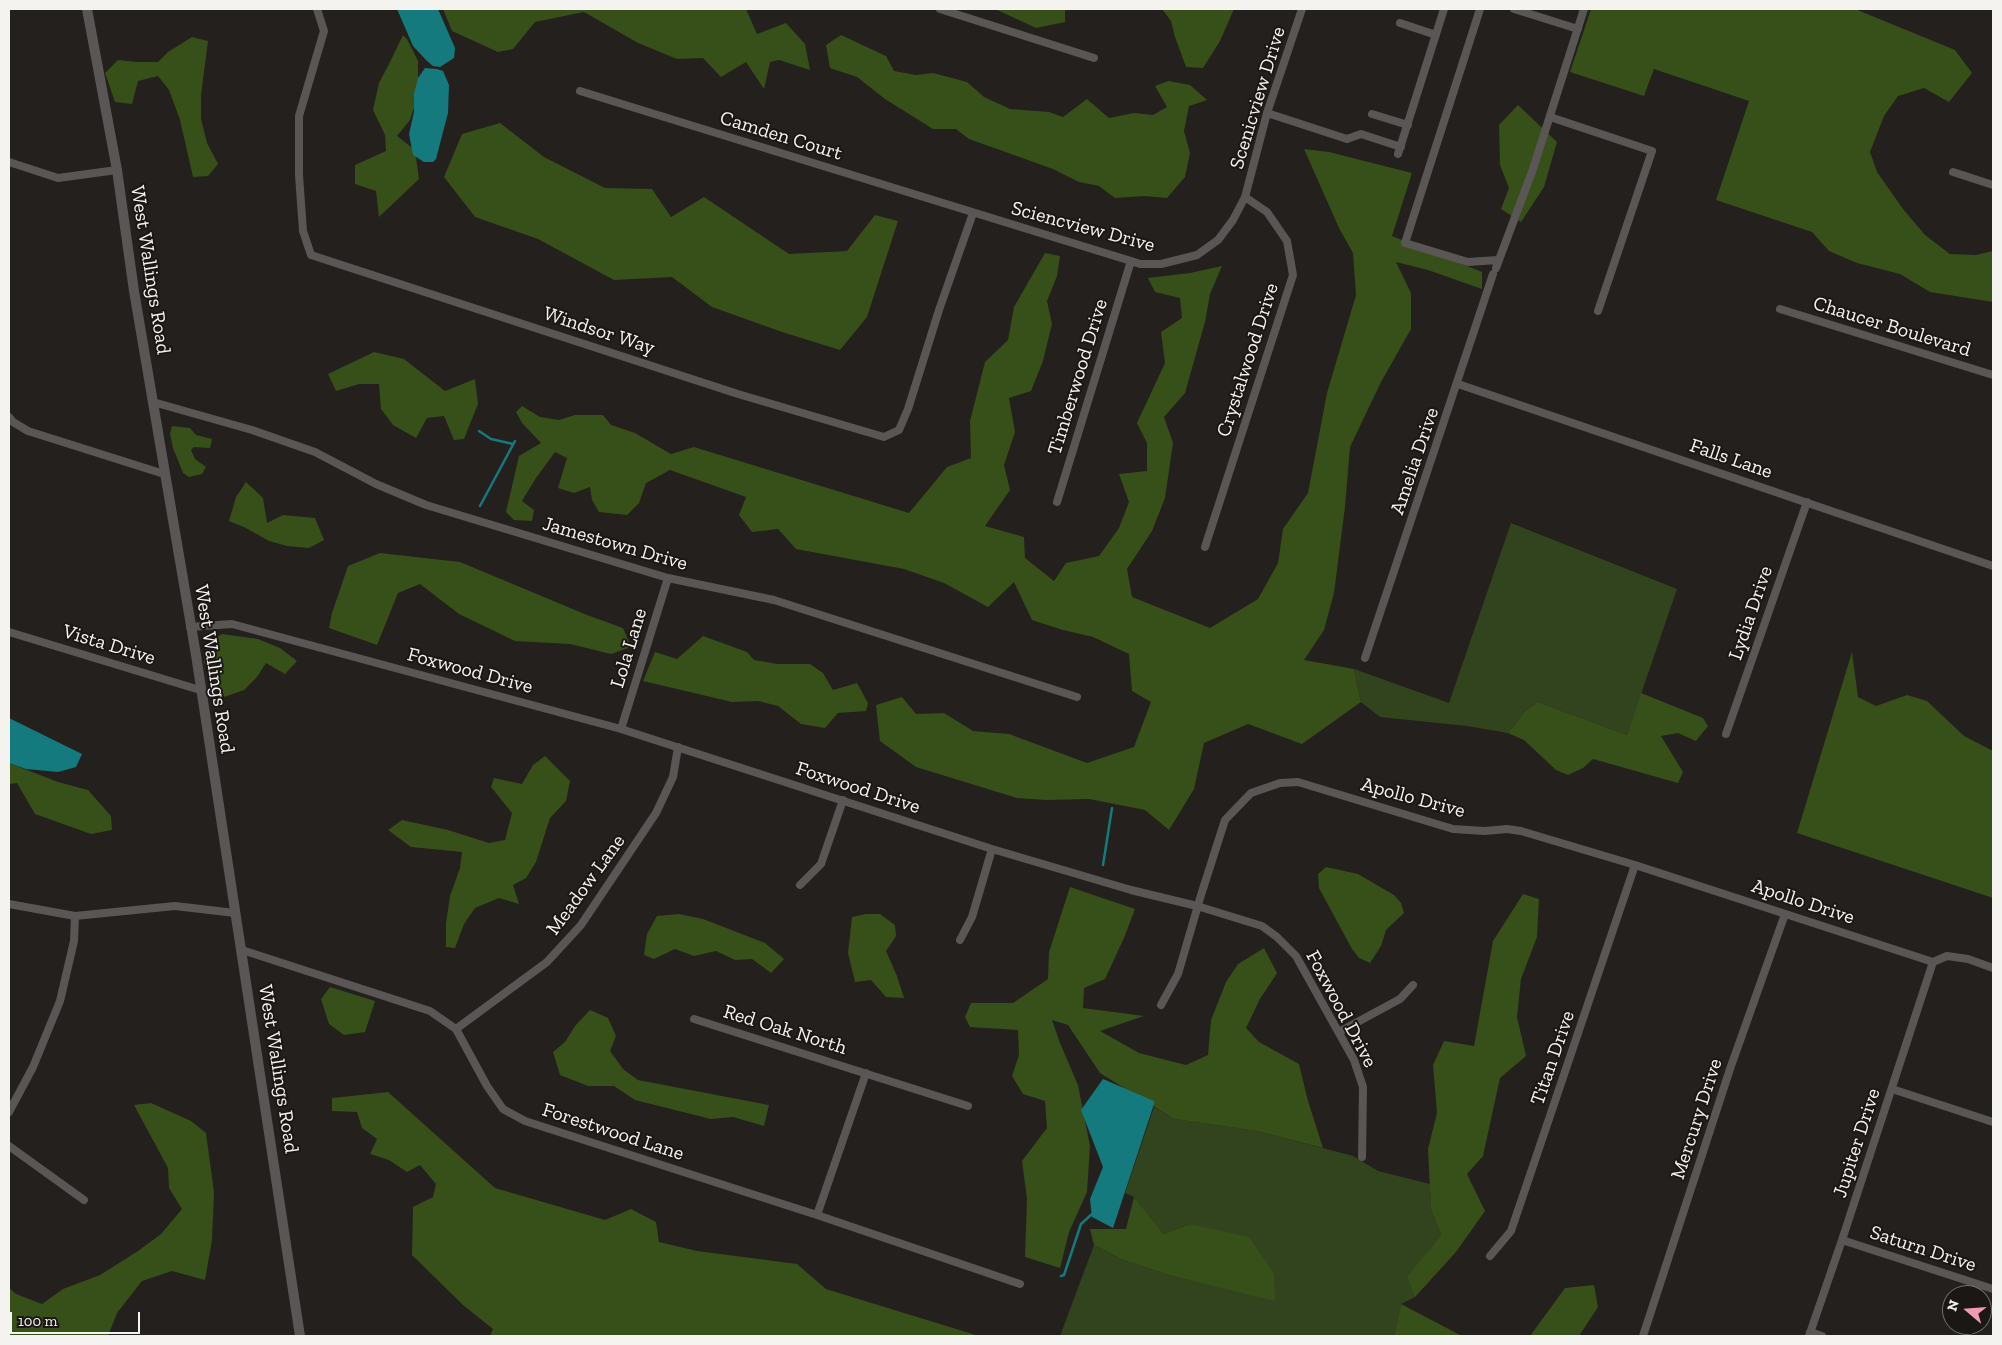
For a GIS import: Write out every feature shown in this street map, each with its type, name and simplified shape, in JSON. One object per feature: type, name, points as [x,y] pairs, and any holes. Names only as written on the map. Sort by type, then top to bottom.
[{"type":"street","name":"West Wallings Road","points":[[87,9],[116,170],[134,291],[242,950],[300,1336]]},
{"type":"street","name":"Windsor Way","points":[[317,9],[324,31],[299,116],[299,175],[302,231],[311,255],[738,394],[884,437],[899,430],[908,409],[939,310],[973,213]]},
{"type":"street","points":[[940,9],[1094,58]]},
{"type":"street","name":"Scenicview Drive","points":[[1245,197],[1267,114],[1302,9]]},
{"type":"street","points":[[1267,114],[1347,139],[1361,134],[1400,150],[1444,9]]},
{"type":"street","points":[[1480,9],[1405,243],[1468,262],[1496,267]]},
{"type":"street","points":[[1514,9],[1578,29]]},
{"type":"street","name":"Amelia Drive","points":[[1365,658],[1496,267],[1533,169],[1584,9]]},
{"type":"street","points":[[1400,24],[1436,35]]},
{"type":"street","name":"Camden Court","points":[[580,91],[973,213]]},
{"type":"street","points":[[1372,114],[1408,125]]},
{"type":"street","points":[[1550,117],[1652,151],[1598,311]]},
{"type":"street","points":[[9,162],[58,178],[116,170]]},
{"type":"street","points":[[1954,172],[1993,185]]},
{"type":"street","name":"Sciencview Drive","points":[[973,213],[1140,264],[1161,264],[1197,255],[1218,240],[1226,231],[1245,197]]},
{"type":"street","name":"Crystalwood Drive","points":[[1205,548],[1293,275],[1287,240],[1267,212],[1245,197]]},
{"type":"street","name":"Timberwood Drive","points":[[1057,502],[1131,261]]},
{"type":"street","name":"Chaucer Boulevard","points":[[1780,309],[1993,375]]},
{"type":"street","name":"Falls Lane","points":[[1458,384],[1993,566]]},
{"type":"street","name":"Jamestown Drive","points":[[153,402],[315,452],[376,484],[426,505],[668,578],[774,600],[1077,697]]},
{"type":"street","points":[[9,417],[13,422],[28,431],[164,474]]},
{"type":"street","name":"Lydia Drive","points":[[1726,734],[1807,502]]},
{"type":"street","name":"Lola Lane","points":[[621,729],[668,578]]},
{"type":"street","name":"Foxwood Drive","points":[[190,627],[232,624],[621,729],[992,848],[1131,890],[1197,906],[1262,926],[1277,937],[1296,956],[1354,1060],[1363,1087],[1362,1157]]},
{"type":"street","name":"Vista Drive","points":[[9,632],[200,690]]},
{"type":"street","name":"Meadow Lane","points":[[456,1029],[547,962],[582,925],[656,813],[673,777],[678,747]]},
{"type":"street","name":"Apollo Drive","points":[[1161,1005],[1178,974],[1197,906],[1225,820],[1251,793],[1280,783],[1298,782],[1310,785],[1453,829],[1485,831],[1507,829],[1521,831],[1635,865],[1933,962]]},
{"type":"street","points":[[800,885],[821,864],[842,800]]},
{"type":"street","points":[[960,940],[972,917],[992,848]]},
{"type":"street","name":"Titan Drive","points":[[1490,1256],[1511,1231],[1635,865]]},
{"type":"street","points":[[9,904],[75,916],[175,906],[235,913]]},
{"type":"street","name":"Mercury Drive","points":[[1643,1336],[1730,1069],[1785,914]]},
{"type":"street","points":[[9,1112],[34,1067],[60,1001],[74,941],[75,916]]},
{"type":"street","name":"Forestwood Lane","points":[[242,950],[430,1011],[456,1029],[487,1086],[503,1110],[518,1117],[1020,1284]]},
{"type":"street","points":[[1933,962],[1947,956],[1968,959],[1993,968]]},
{"type":"street","name":"Jupiter Drive","points":[[1822,1336],[1809,1334],[1842,1240],[1933,962]]},
{"type":"street","points":[[1339,1032],[1400,999],[1413,985]]},
{"type":"street","name":"Red Oak North","points":[[694,1019],[968,1106]]},
{"type":"street","points":[[817,1215],[866,1073]]},
{"type":"street","points":[[1892,1089],[1993,1122]]},
{"type":"street","points":[[9,1146],[84,1200]]},
{"type":"street","name":"Saturn Drive","points":[[1842,1240],[1993,1289]]},
{"type":"green space","points":[[443,9],[746,9],[757,34],[786,23],[805,44],[810,70],[779,60],[770,62],[764,89],[746,62],[721,77],[703,58],[677,59],[638,43],[584,12],[535,22],[513,49],[498,52],[452,31]]},
{"type":"green space","points":[[995,9],[1065,9],[1065,22],[1036,28]]},
{"type":"green space","points":[[1162,9],[1234,9],[1220,41],[1203,68],[1186,67],[1171,21]]},
{"type":"green space","points":[[1591,9],[1855,9],[1955,50],[1972,73],[1949,102],[1924,88],[1898,96],[1884,116],[1870,152],[1877,172],[1903,209],[1925,235],[1950,254],[1976,255],[1993,251],[1993,302],[1930,292],[1900,274],[1857,263],[1829,251],[1812,232],[1716,200],[1749,101],[1654,69],[1644,96],[1570,72]]},
{"type":"green space","points":[[403,35],[418,61],[418,95],[410,120],[397,136],[415,150],[419,179],[379,217],[376,191],[355,184],[355,165],[386,151],[385,135],[373,110],[379,83]]},
{"type":"green space","points":[[841,35],[886,56],[894,71],[916,75],[933,73],[967,82],[984,97],[1010,109],[1049,112],[1063,117],[1087,99],[1109,118],[1134,113],[1153,115],[1167,107],[1155,86],[1168,81],[1190,85],[1207,100],[1189,106],[1184,131],[1190,153],[1185,177],[1167,198],[1145,196],[1115,198],[1099,186],[1079,182],[1053,169],[969,139],[956,129],[933,129],[885,99],[857,77],[830,68],[826,45]]},
{"type":"green space","points":[[192,37],[208,41],[201,95],[201,119],[207,143],[218,164],[208,176],[193,177],[180,120],[169,90],[158,76],[138,81],[132,104],[115,102],[105,73],[118,60],[158,62],[168,52]]},
{"type":"green space","points":[[1518,105],[1557,142],[1544,187],[1521,222],[1501,209],[1509,188],[1500,165],[1499,125]]},
{"type":"green space","points":[[500,123],[544,157],[605,188],[652,189],[671,217],[704,197],[789,254],[847,251],[875,215],[898,221],[867,317],[840,350],[712,307],[672,277],[614,280],[538,239],[475,217],[444,177],[462,134]]},
{"type":"green space","points":[[1304,149],[1329,152],[1412,173],[1392,236],[1482,272],[1482,289],[1428,270],[1396,262],[1411,293],[1411,329],[1381,382],[1350,447],[1345,507],[1334,593],[1324,630],[1304,660],[1354,669],[1361,702],[1302,744],[1248,724],[1204,743],[1194,789],[1169,830],[1145,810],[1089,799],[1046,800],[1017,798],[916,767],[880,741],[876,705],[902,697],[916,714],[944,713],[973,731],[1009,734],[1087,763],[1134,747],[1151,702],[1132,691],[1129,654],[1093,637],[1032,620],[1014,582],[988,607],[944,583],[904,569],[796,549],[778,529],[752,532],[739,515],[746,497],[670,470],[646,483],[639,503],[627,515],[599,512],[592,500],[590,487],[574,493],[558,488],[567,458],[555,452],[522,501],[534,510],[532,521],[514,520],[506,512],[519,456],[541,443],[522,423],[516,412],[522,406],[540,417],[559,420],[575,415],[603,415],[611,425],[635,433],[671,454],[694,447],[909,513],[947,467],[971,458],[970,421],[985,362],[1008,340],[1014,307],[1045,253],[1060,256],[1057,276],[1047,301],[1052,324],[1043,361],[1031,391],[1009,398],[1015,432],[1004,465],[1010,490],[985,526],[1024,537],[1025,558],[1054,581],[1066,563],[1099,556],[1119,528],[1129,502],[1119,474],[1147,471],[1147,443],[1137,423],[1165,363],[1161,332],[1182,318],[1180,298],[1155,292],[1148,278],[1190,273],[1222,266],[1210,294],[1205,322],[1185,393],[1164,417],[1173,443],[1165,498],[1152,531],[1127,569],[1132,597],[1210,628],[1258,599],[1278,563],[1283,529],[1308,493],[1327,393],[1356,295],[1353,253],[1339,228]]},
{"type":"green space","points":[[374,352],[404,359],[445,391],[475,379],[478,404],[464,439],[454,440],[444,416],[427,418],[416,438],[393,425],[381,409],[379,384],[359,384],[336,391],[328,374]]},
{"type":"green space","points":[[172,426],[190,428],[196,435],[212,439],[210,448],[194,447],[191,450],[195,459],[206,467],[202,474],[189,477],[183,473],[173,448],[170,434]]},
{"type":"green space","points":[[246,482],[263,498],[267,523],[283,515],[315,518],[324,540],[309,548],[287,546],[269,541],[229,521],[236,497]]},
{"type":"green space","points":[[1511,523],[1677,589],[1627,735],[1538,702],[1525,711],[1508,733],[1467,726],[1380,717],[1361,702],[1354,669],[1449,703]]},
{"type":"green space","points":[[380,553],[460,562],[623,628],[631,647],[611,654],[570,644],[515,641],[459,614],[420,584],[398,593],[377,645],[329,628],[332,613],[348,566]]},
{"type":"green space","points":[[222,634],[258,639],[280,648],[297,661],[285,674],[266,663],[257,677],[244,690],[224,697],[204,663],[206,644]]},
{"type":"green space","points":[[703,636],[747,652],[754,660],[778,664],[810,664],[823,673],[833,690],[857,683],[868,703],[866,711],[838,713],[825,728],[801,724],[778,706],[758,701],[732,702],[643,681],[655,652],[677,659]]},
{"type":"green space","points":[[1852,652],[1858,697],[1876,706],[1907,695],[1927,701],[1964,736],[1993,751],[1993,898],[1797,833]]},
{"type":"green space","points":[[1641,693],[1703,718],[1708,726],[1696,741],[1678,733],[1661,736],[1683,772],[1678,783],[1593,759],[1583,768],[1568,775],[1556,770],[1524,740],[1508,733],[1525,711],[1538,702],[1627,735]]},
{"type":"green space","points":[[545,756],[570,781],[566,801],[550,818],[536,862],[526,878],[513,885],[519,904],[499,898],[475,908],[464,924],[455,948],[446,947],[446,923],[450,896],[460,868],[462,852],[411,847],[388,830],[402,820],[448,830],[489,843],[505,840],[512,813],[491,787],[494,778],[522,784],[533,765]]},
{"type":"green space","points":[[9,763],[58,782],[88,790],[111,816],[112,830],[91,834],[35,814],[17,783],[9,784]]},
{"type":"green space","points":[[1326,867],[1358,874],[1394,895],[1401,903],[1404,913],[1386,930],[1381,946],[1370,963],[1359,958],[1352,949],[1319,888],[1318,874]]},
{"type":"green space","points":[[1070,887],[1135,909],[1105,979],[1084,988],[1083,1008],[1144,1016],[1100,1031],[1139,1053],[1186,1065],[1208,1055],[1211,1020],[1226,982],[1238,964],[1264,948],[1277,973],[1260,999],[1246,1028],[1259,1042],[1299,1064],[1308,1101],[1323,1148],[1257,1131],[1174,1119],[1100,1073],[1068,1025],[1052,1020],[1078,1085],[1090,1146],[1087,1192],[1069,1232],[1060,1268],[1025,1257],[1027,1199],[1022,1161],[1047,1128],[1045,1101],[1023,1094],[1012,1076],[1019,1055],[1018,1030],[970,1027],[965,1017],[971,1003],[1013,1003],[1048,979],[1049,952]]},
{"type":"green space","points":[[1523,894],[1539,899],[1537,937],[1521,979],[1517,1017],[1526,1056],[1500,1078],[1483,1156],[1467,1174],[1485,1211],[1456,1252],[1415,1297],[1407,1277],[1441,1235],[1431,1210],[1428,1149],[1437,1113],[1433,1065],[1444,1041],[1474,1046],[1493,941]]},
{"type":"green space","points":[[679,914],[703,919],[765,943],[784,959],[771,973],[752,959],[735,960],[716,951],[694,956],[675,949],[654,959],[644,955],[647,934],[657,916]]},
{"type":"green space","points":[[880,914],[895,925],[896,936],[886,951],[904,998],[886,997],[871,980],[855,982],[848,953],[852,917]]},
{"type":"green space","points":[[330,987],[375,1001],[365,1032],[344,1035],[329,1024],[321,999]]},
{"type":"green space","points":[[590,1010],[608,1018],[616,1036],[610,1051],[623,1069],[638,1080],[769,1105],[764,1126],[733,1117],[711,1119],[635,1100],[614,1086],[588,1086],[560,1075],[553,1052],[565,1042],[575,1026]]},
{"type":"green space","points":[[388,1092],[495,1188],[605,1220],[631,1209],[656,1222],[659,1242],[697,1251],[797,1264],[826,1289],[979,1336],[490,1336],[493,1329],[463,1305],[412,1255],[413,1207],[433,1197],[436,1184],[420,1165],[407,1172],[389,1160],[370,1154],[377,1139],[362,1128],[357,1112],[332,1111],[332,1098]]},
{"type":"green space","points":[[151,1103],[191,1121],[206,1133],[214,1192],[212,1240],[205,1280],[172,1271],[142,1281],[117,1313],[108,1336],[9,1336],[9,1288],[16,1294],[42,1304],[63,1289],[100,1275],[138,1251],[161,1234],[182,1209],[169,1188],[168,1168],[134,1105]]},
{"type":"green space","points":[[1154,1107],[1174,1119],[1257,1131],[1353,1156],[1378,1171],[1430,1184],[1431,1210],[1441,1235],[1408,1277],[1415,1297],[1401,1304],[1394,1336],[1060,1336],[1094,1245],[1123,1260],[1172,1276],[1275,1300],[1190,1224],[1164,1234],[1134,1197],[1125,1193]]},
{"type":"green space","points":[[1134,1197],[1164,1234],[1190,1224],[1249,1237],[1274,1274],[1275,1301],[1172,1276],[1123,1260],[1094,1245],[1090,1229],[1126,1229]]},
{"type":"green space","points":[[1594,1285],[1598,1307],[1579,1336],[1530,1336],[1565,1288]]},
{"type":"green space","points":[[1401,1304],[1462,1336],[1394,1336]]},
{"type":"water","points":[[397,9],[438,9],[455,48],[454,58],[440,67],[433,66],[426,60],[413,46]]},
{"type":"water","points":[[425,68],[443,71],[449,85],[448,113],[436,159],[433,162],[424,162],[413,155],[409,134],[414,112],[414,94],[418,78]]},
{"type":"water","points":[[9,718],[82,754],[76,767],[58,772],[26,769],[9,763]]},
{"type":"water","points":[[1103,1079],[1154,1101],[1113,1228],[1092,1217],[1090,1199],[1103,1167],[1081,1110]]},
{"type":"waterway","points":[[479,431],[491,439],[513,444]]},
{"type":"waterway","points":[[480,506],[515,441]]},
{"type":"waterway","points":[[1103,865],[1112,808]]},
{"type":"waterway","points":[[1061,1276],[1064,1275],[1081,1224],[1092,1214]]}]
